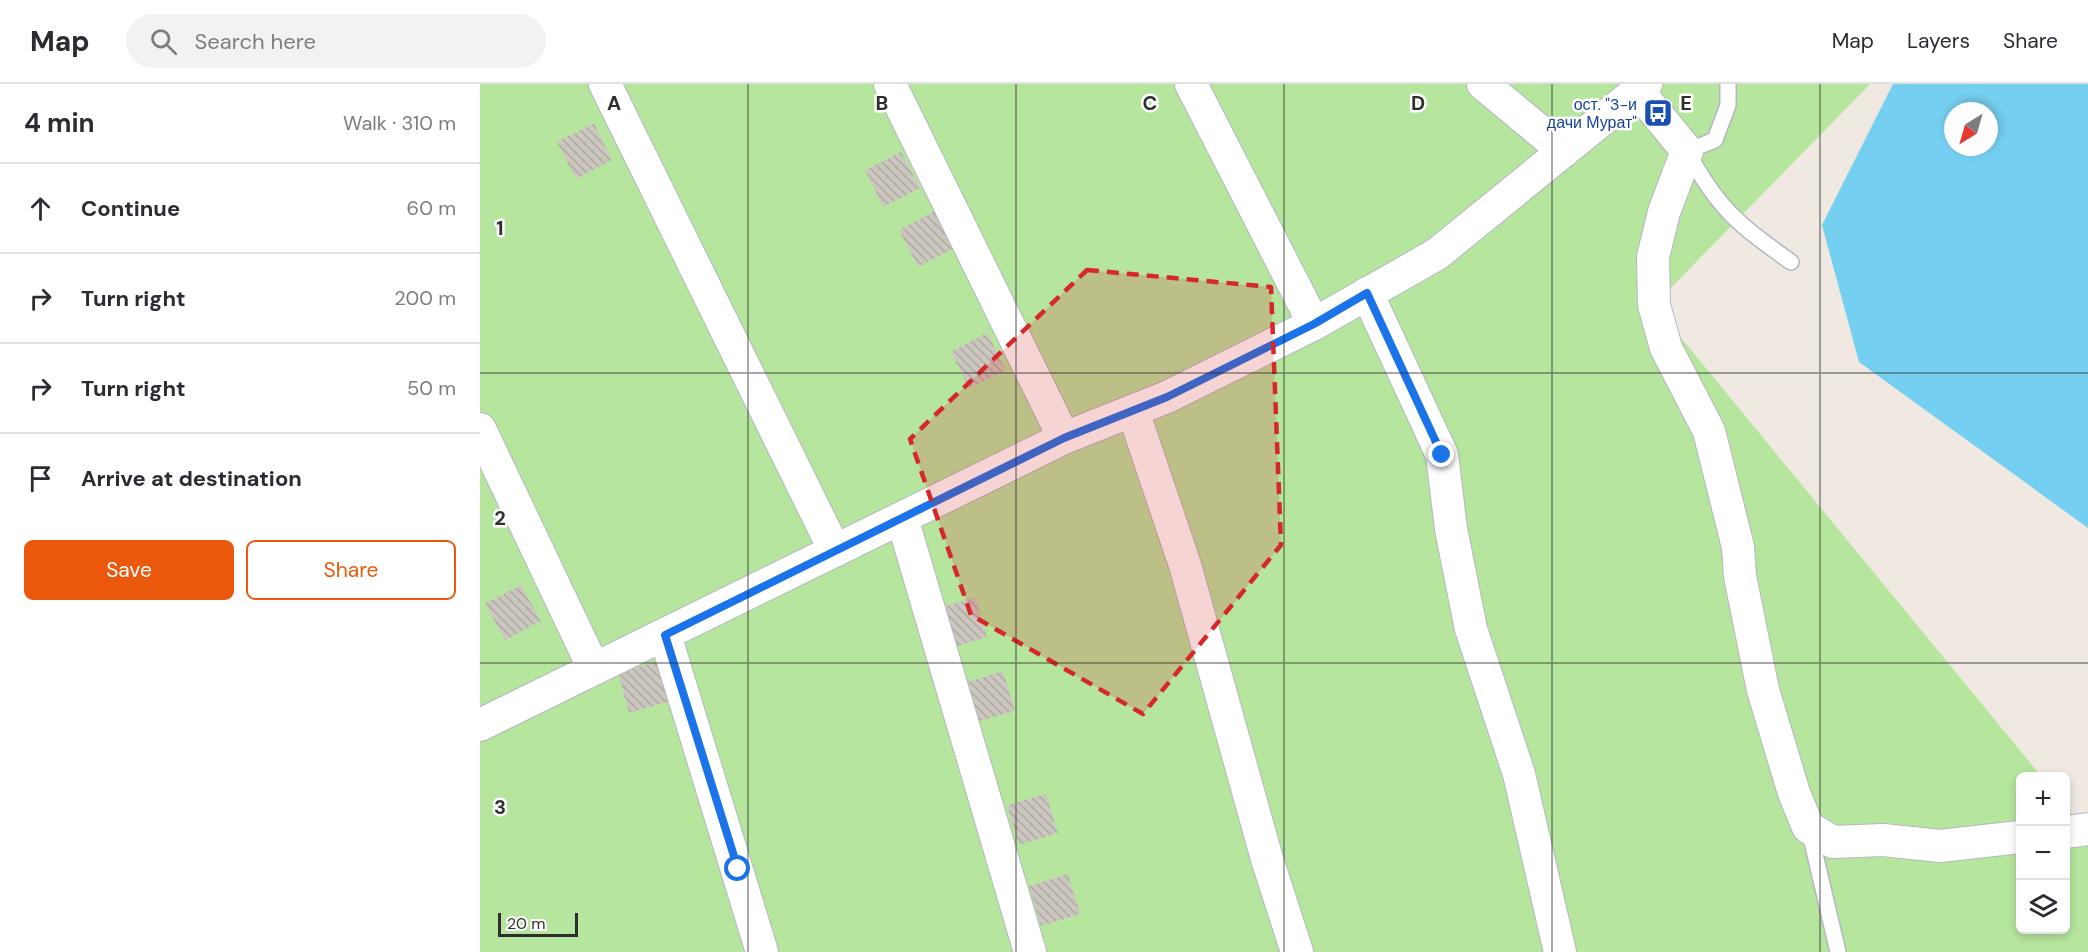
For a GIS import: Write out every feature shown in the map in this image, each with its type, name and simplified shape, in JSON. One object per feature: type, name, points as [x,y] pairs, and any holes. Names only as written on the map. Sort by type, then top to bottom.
[{"type":"street","points":[[605,84],[835,551]]},
{"type":"street","points":[[890,84],[1064,438]]},
{"type":"street","points":[[1191,84],[1314,324]]},
{"type":"street","points":[[1483,84],[1563,151]]},
{"type":"street","points":[[480,725],[1064,438],[1167,397],[1314,324],[1437,254],[1642,88],[1687,151],[1664,212],[1653,256],[1654,305],[1666,348],[1709,432],[1738,547],[1740,576],[1763,690],[1794,793],[1808,826],[1833,842],[1883,840],[1940,846],[2016,837]]},
{"type":"street","points":[[1367,293],[1442,455],[1451,529],[1471,629],[1519,774],[1560,952]]},
{"type":"street","points":[[1133,411],[1185,565],[1267,859],[1297,952]]},
{"type":"street","points":[[480,429],[594,669]]},
{"type":"street","points":[[902,518],[1030,952]]},
{"type":"street","points":[[665,635],[762,952]]},
{"type":"street","points":[[2070,831],[2088,829]]},
{"type":"lane","points":[[1728,84],[1728,105],[1715,140],[1687,151],[1706,186],[1724,209],[1744,228],[1791,262]]},
{"type":"lane","points":[[1808,826],[1838,952]]},
{"type":"highlighted area","points":[[1087,270],[1271,287],[1281,545],[1143,714],[971,615],[910,439]]},
{"type":"green space","points":[[480,84],[1870,84],[1654,305],[2038,772],[2016,772],[2016,934],[2070,934],[2070,812],[2088,834],[2088,952],[480,952]]},
{"type":"water","points":[[1893,84],[2088,84],[2088,528],[1859,362],[1822,225]]},
{"type":"building","points":[[594,123],[612,160],[576,179],[557,142]]},
{"type":"building","points":[[901,152],[920,188],[883,207],[865,170]]},
{"type":"building","points":[[935,211],[954,248],[918,267],[899,230]]},
{"type":"building","points":[[987,333],[1006,370],[969,388],[951,352]]},
{"type":"building","points":[[521,585],[541,621],[505,640],[485,604]]},
{"type":"building","points":[[975,597],[987,637],[948,649],[936,609]]},
{"type":"building","points":[[656,662],[668,702],[629,713],[618,673]]},
{"type":"building","points":[[1003,671],[1015,711],[976,722],[964,683]]},
{"type":"building","points":[[1046,794],[1058,833],[1019,845],[1007,805]]},
{"type":"building","points":[[1068,874],[1080,914],[1041,926],[1029,886]]},
{"type":"place","name":"ост. \"3-и дачи Мурат\"","points":[[1658,113]]},
{"type":"route","points":[[738,869],[665,635],[1064,438],[1167,397],[1314,324],[1367,293],[1442,455]]}]
